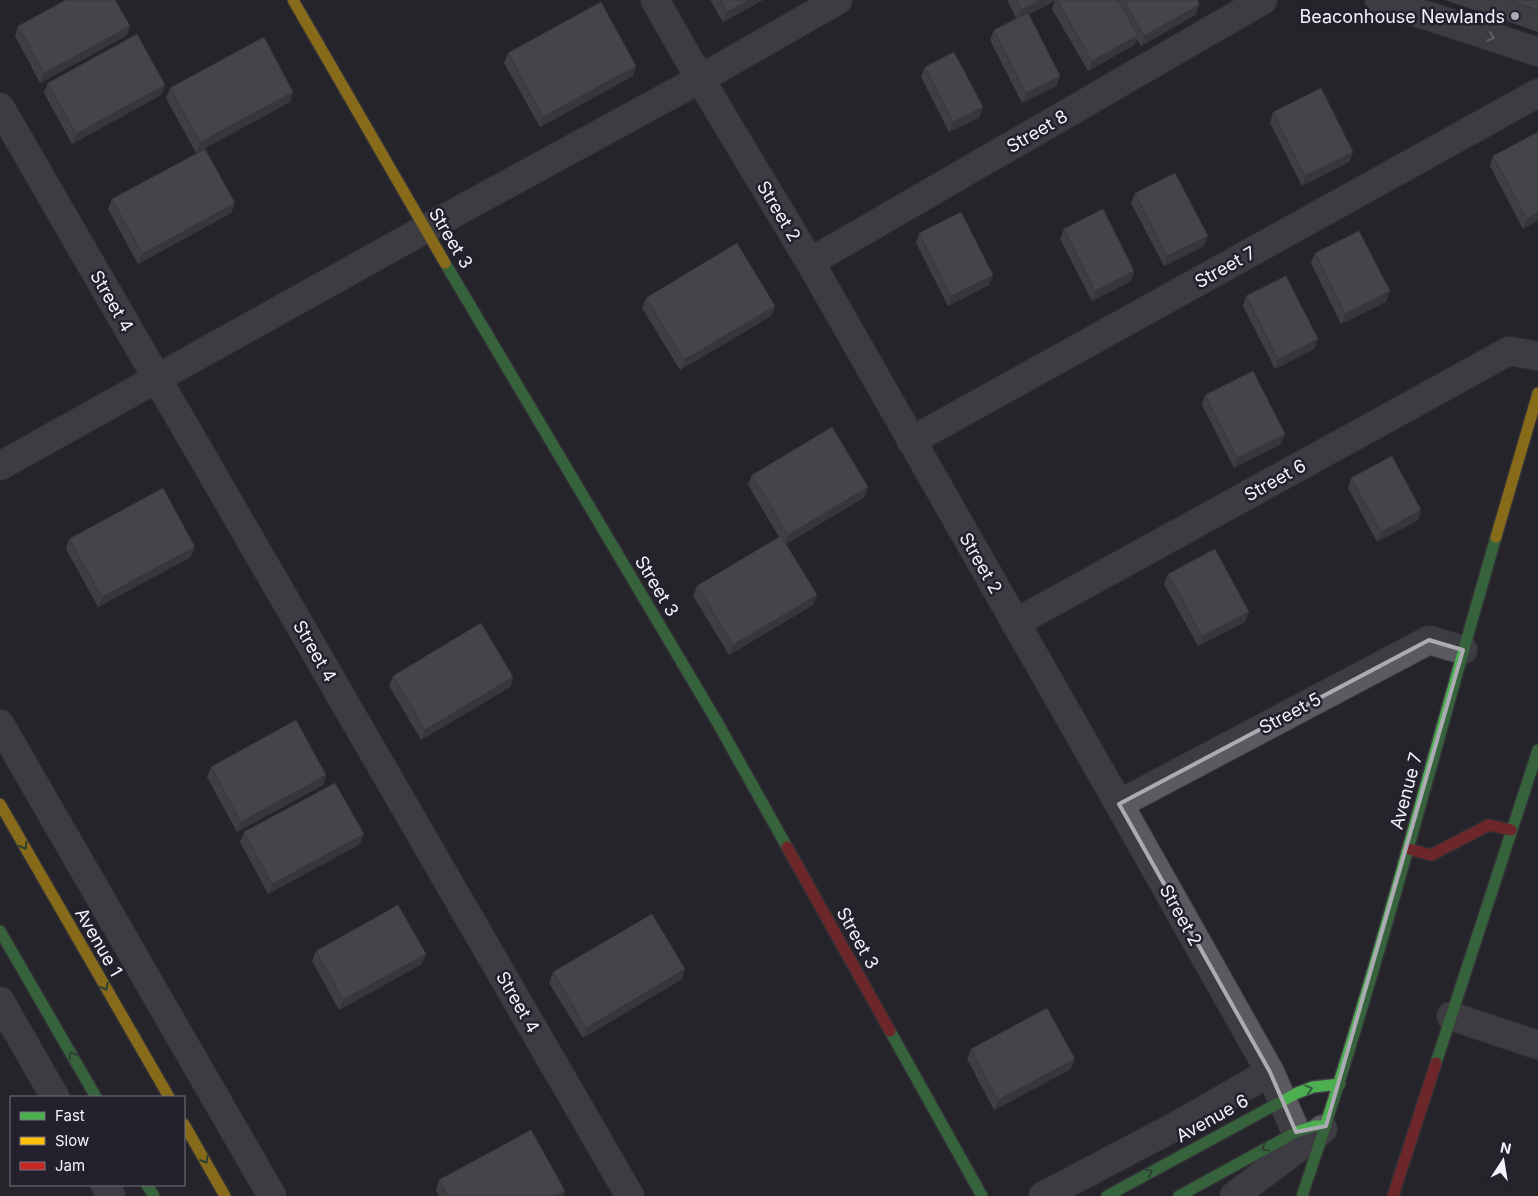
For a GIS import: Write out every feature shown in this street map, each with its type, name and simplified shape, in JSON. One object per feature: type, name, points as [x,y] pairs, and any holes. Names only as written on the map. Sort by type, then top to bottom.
[{"type":"street","name":"Street 3","points":[[293,0],[425,229],[716,720],[982,1196]]},
{"type":"street","name":"Street 2","points":[[655,0],[810,262],[1119,804],[1270,1072],[1296,1132]]},
{"type":"street","points":[[0,466],[425,229],[700,79],[838,0]]},
{"type":"street","name":"Street 8","points":[[810,262],[1263,0]]},
{"type":"street","points":[[1379,0],[1538,52]]},
{"type":"street","name":"Street 7","points":[[911,441],[1538,93]]},
{"type":"street","name":"Street 4","points":[[0,107],[630,1196]]},
{"type":"street","name":"Street 6","points":[[1015,624],[1509,351],[1538,356]]},
{"type":"street","name":"Avenue 7","points":[[1302,1196],[1340,1084],[1409,849],[1463,650],[1538,393]]},
{"type":"street","name":"Street 5","points":[[1119,804],[1428,640],[1463,650]]},
{"type":"street","points":[[0,724],[272,1196]]},
{"type":"street","points":[[1393,1196],[1538,750]]},
{"type":"street","name":"Avenue 1","points":[[0,804],[168,1096]]},
{"type":"street","points":[[1409,849],[1431,854],[1489,825],[1511,830]]},
{"type":"street","points":[[0,931],[95,1096]]},
{"type":"street","points":[[0,1001],[54,1096]]},
{"type":"street","points":[[1451,1016],[1538,1045]]},
{"type":"street","points":[[1043,1196],[1178,1125],[1270,1072]]},
{"type":"street","name":"Avenue 6","points":[[1107,1196],[1282,1100],[1313,1087],[1340,1084]]},
{"type":"street","points":[[185,1126],[225,1196]]},
{"type":"street","points":[[1179,1196],[1296,1132],[1315,1126],[1326,1126]]},
{"type":"street","points":[[1234,1196],[1326,1126]]},
{"type":"highlighted area","points":[[1429,640],[1463,650],[1326,1126],[1296,1132],[1270,1072],[1119,804]]},
{"type":"building","points":[[66,0],[115,0],[130,26],[44,73],[18,26]]},
{"type":"building","points":[[720,0],[749,0],[727,12]]},
{"type":"building","points":[[1016,0],[1041,0],[1021,10]]},
{"type":"building","points":[[1057,0],[1118,0],[1138,35],[1092,61]]},
{"type":"building","points":[[1124,0],[1198,0],[1199,5],[1144,36]]},
{"type":"building","points":[[1508,0],[1538,0],[1538,10]]},
{"type":"building","points":[[601,2],[636,66],[543,117],[508,53]]},
{"type":"building","points":[[1028,13],[1060,76],[1026,93],[994,30]]},
{"type":"building","points":[[137,34],[165,85],[76,134],[48,83]]},
{"type":"building","points":[[264,37],[293,92],[200,142],[170,88]]},
{"type":"building","points":[[954,52],[983,107],[953,122],[925,67]]},
{"type":"building","points":[[1321,88],[1353,152],[1305,176],[1273,112]]},
{"type":"building","points":[[1538,132],[1538,212],[1527,219],[1493,156]]},
{"type":"building","points":[[205,149],[235,203],[142,254],[112,199]]},
{"type":"building","points":[[1175,173],[1208,236],[1167,256],[1135,193]]},
{"type":"building","points":[[1103,209],[1134,271],[1095,291],[1064,229]]},
{"type":"building","points":[[961,212],[993,275],[951,296],[919,233]]},
{"type":"building","points":[[1359,231],[1390,291],[1345,314],[1315,253]]},
{"type":"building","points":[[737,243],[775,306],[684,360],[646,298]]},
{"type":"building","points":[[1286,276],[1318,339],[1278,359],[1246,296]]},
{"type":"building","points":[[1253,371],[1285,434],[1237,458],[1205,395]]},
{"type":"building","points":[[832,427],[868,487],[788,535],[752,475]]},
{"type":"building","points":[[1392,456],[1421,510],[1381,532],[1351,478]]},
{"type":"building","points":[[163,488],[195,547],[102,597],[69,539]]},
{"type":"building","points":[[781,536],[817,595],[733,645],[697,586]]},
{"type":"building","points":[[1215,549],[1249,612],[1202,636],[1168,574]]},
{"type":"building","points":[[481,623],[513,677],[425,730],[393,676]]},
{"type":"building","points":[[296,720],[326,775],[241,822],[211,767]]},
{"type":"building","points":[[335,783],[364,834],[272,884],[244,832]]},
{"type":"building","points":[[398,905],[426,954],[343,1000],[316,951]]},
{"type":"building","points":[[652,914],[685,969],[586,1028],[553,972]]},
{"type":"building","points":[[1047,1008],[1075,1059],[998,1100],[971,1049]]},
{"type":"building","points":[[531,1130],[565,1191],[556,1196],[448,1196],[439,1180]]},
{"type":"traffic: fast","points":[[445,263],[716,720],[787,847]]},
{"type":"traffic: fast","points":[[1302,1196],[1355,1032],[1496,537]]},
{"type":"traffic: fast","points":[[1436,1063],[1538,750]]},
{"type":"traffic: fast","points":[[0,931],[95,1096]]},
{"type":"traffic: fast","points":[[890,1031],[982,1196]]},
{"type":"traffic: fast","points":[[1107,1196],[1297,1093],[1313,1087],[1340,1084]]},
{"type":"traffic: fast","points":[[1179,1196],[1296,1132],[1315,1126],[1326,1126]]},
{"type":"traffic: fast","points":[[148,1186],[154,1196]]},
{"type":"traffic: slow","points":[[293,0],[445,263]]},
{"type":"traffic: slow","points":[[1496,537],[1538,393]]},
{"type":"traffic: slow","points":[[0,804],[168,1096]]},
{"type":"traffic: slow","points":[[185,1126],[225,1196]]},
{"type":"traffic: jam","points":[[1409,849],[1431,855],[1489,825],[1511,830]]},
{"type":"traffic: jam","points":[[787,847],[890,1031]]},
{"type":"traffic: jam","points":[[1393,1196],[1436,1063]]},
{"type":"place","name":"Beaconhouse Newlands","points":[[1515,16]]}]
